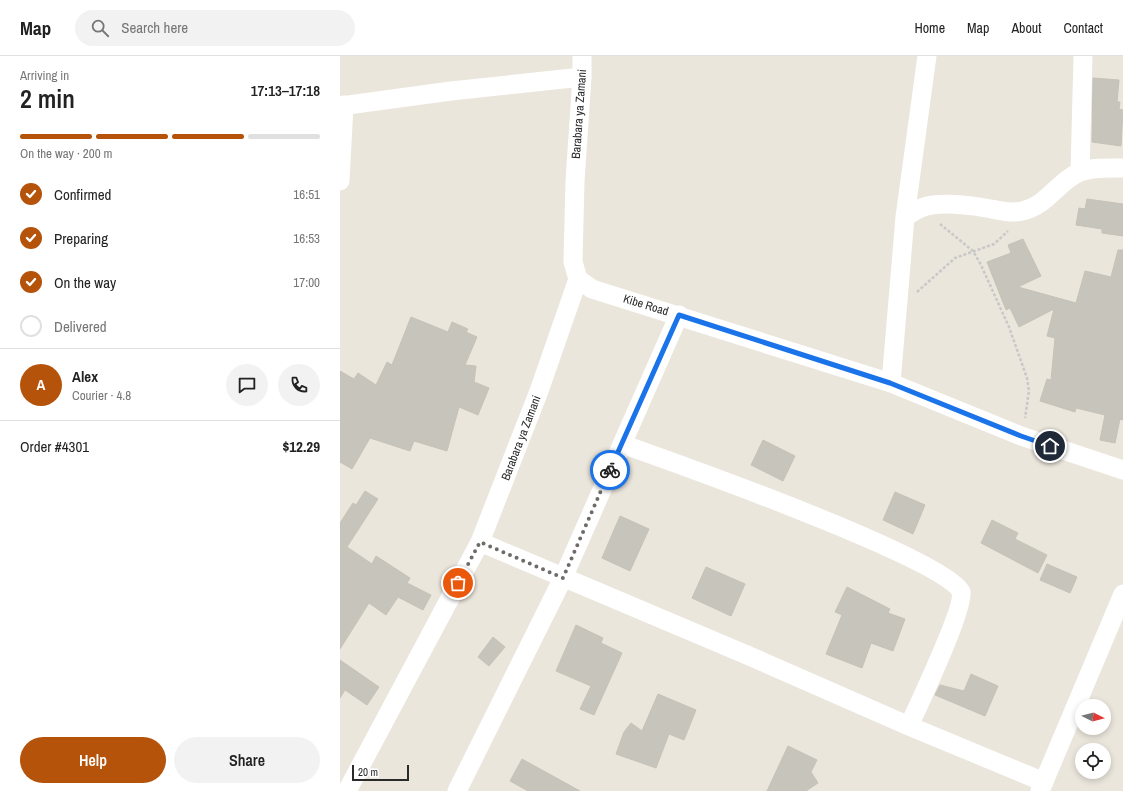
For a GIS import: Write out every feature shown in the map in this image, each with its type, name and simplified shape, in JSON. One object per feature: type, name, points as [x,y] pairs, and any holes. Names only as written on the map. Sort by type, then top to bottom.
[{"type":"street","name":"Barabara ya Zamani","points":[[347,791],[480,542],[539,391],[578,279],[572,262],[582,56]]},
{"type":"street","points":[[890,383],[898,312],[905,217],[927,56]]},
{"type":"street","points":[[1080,172],[1083,56]]},
{"type":"street","points":[[340,181],[343,144],[342,106],[451,91],[582,77]]},
{"type":"street","points":[[905,217],[923,208],[946,205],[974,206],[1011,212],[1022,211],[1034,207],[1046,199],[1080,172],[1098,169],[1123,168]]},
{"type":"street","name":"Kibe Road","points":[[578,279],[592,289],[679,315],[890,383],[1021,436],[1123,470]]},
{"type":"street","points":[[457,791],[563,578],[679,315]]},
{"type":"street","points":[[622,444],[738,486],[884,546],[912,558],[952,580],[959,587],[961,593],[958,610],[938,660],[908,726]]},
{"type":"street","points":[[480,542],[746,655],[1042,786],[1123,594]]},
{"type":"path","points":[[923,208],[973,251],[981,265],[1009,327],[1027,378],[1027,408],[1021,436]]},
{"type":"path","points":[[898,312],[928,280],[954,258],[1000,240],[1014,224],[1022,211]]},
{"type":"building","points":[[1093,78],[1119,80],[1117,102],[1120,102],[1119,109],[1123,110],[1121,146],[1092,142]]},
{"type":"building","points":[[1087,199],[1123,204],[1123,236],[1102,233],[1102,229],[1076,225],[1079,208],[1085,209]]},
{"type":"building","points":[[1023,239],[1041,276],[1018,287],[1076,303],[1085,271],[1111,277],[1118,250],[1123,250],[1123,420],[1120,419],[1115,443],[1100,440],[1105,415],[1076,408],[1075,412],[1040,401],[1047,379],[1051,380],[1055,338],[1047,336],[1054,309],[1019,327],[1010,308],[1006,310],[987,262],[1011,253],[1008,245]]},
{"type":"building","points":[[411,317],[448,332],[452,322],[468,329],[466,332],[477,337],[465,365],[476,366],[474,382],[489,388],[478,415],[459,407],[447,451],[414,441],[410,451],[370,438],[352,469],[340,462],[340,371],[354,379],[358,373],[376,385],[387,362],[392,365]]},
{"type":"building","points":[[763,440],[795,456],[783,481],[751,465]]},
{"type":"building","points":[[365,491],[378,499],[347,547],[372,564],[376,556],[410,578],[407,583],[431,595],[423,610],[398,597],[386,615],[369,603],[340,649],[340,523],[353,503],[356,505]]},
{"type":"building","points":[[895,492],[925,505],[913,534],[883,520]]},
{"type":"building","points":[[620,516],[649,529],[630,571],[602,558]]},
{"type":"building","points":[[992,520],[1018,533],[1015,539],[1047,555],[1038,573],[981,543]]},
{"type":"building","points":[[1047,564],[1077,577],[1070,593],[1040,580]]},
{"type":"building","points":[[706,567],[745,584],[731,616],[692,598]]},
{"type":"building","points":[[847,587],[890,609],[888,613],[905,619],[893,651],[871,643],[862,668],[826,654],[842,615],[835,612]]},
{"type":"building","points":[[576,625],[603,638],[601,643],[622,653],[594,715],[580,709],[591,686],[556,671]]},
{"type":"building","points":[[493,637],[505,647],[489,666],[478,657]]},
{"type":"building","points":[[340,660],[379,687],[367,705],[345,690],[340,698]]},
{"type":"building","points":[[971,674],[998,686],[985,716],[935,695],[940,685],[964,691]]},
{"type":"building","points":[[658,694],[696,710],[684,740],[669,734],[656,768],[616,754],[624,732],[631,723],[642,731]]},
{"type":"building","points":[[788,746],[817,760],[811,772],[818,783],[806,791],[767,791]]},
{"type":"building","points":[[522,759],[580,791],[528,791],[510,781]]},
{"type":"way so far","points":[[458,583],[480,542],[563,578],[610,470]]},
{"type":"route","points":[[610,470],[679,315],[890,383],[1021,436],[1050,446]]}]
